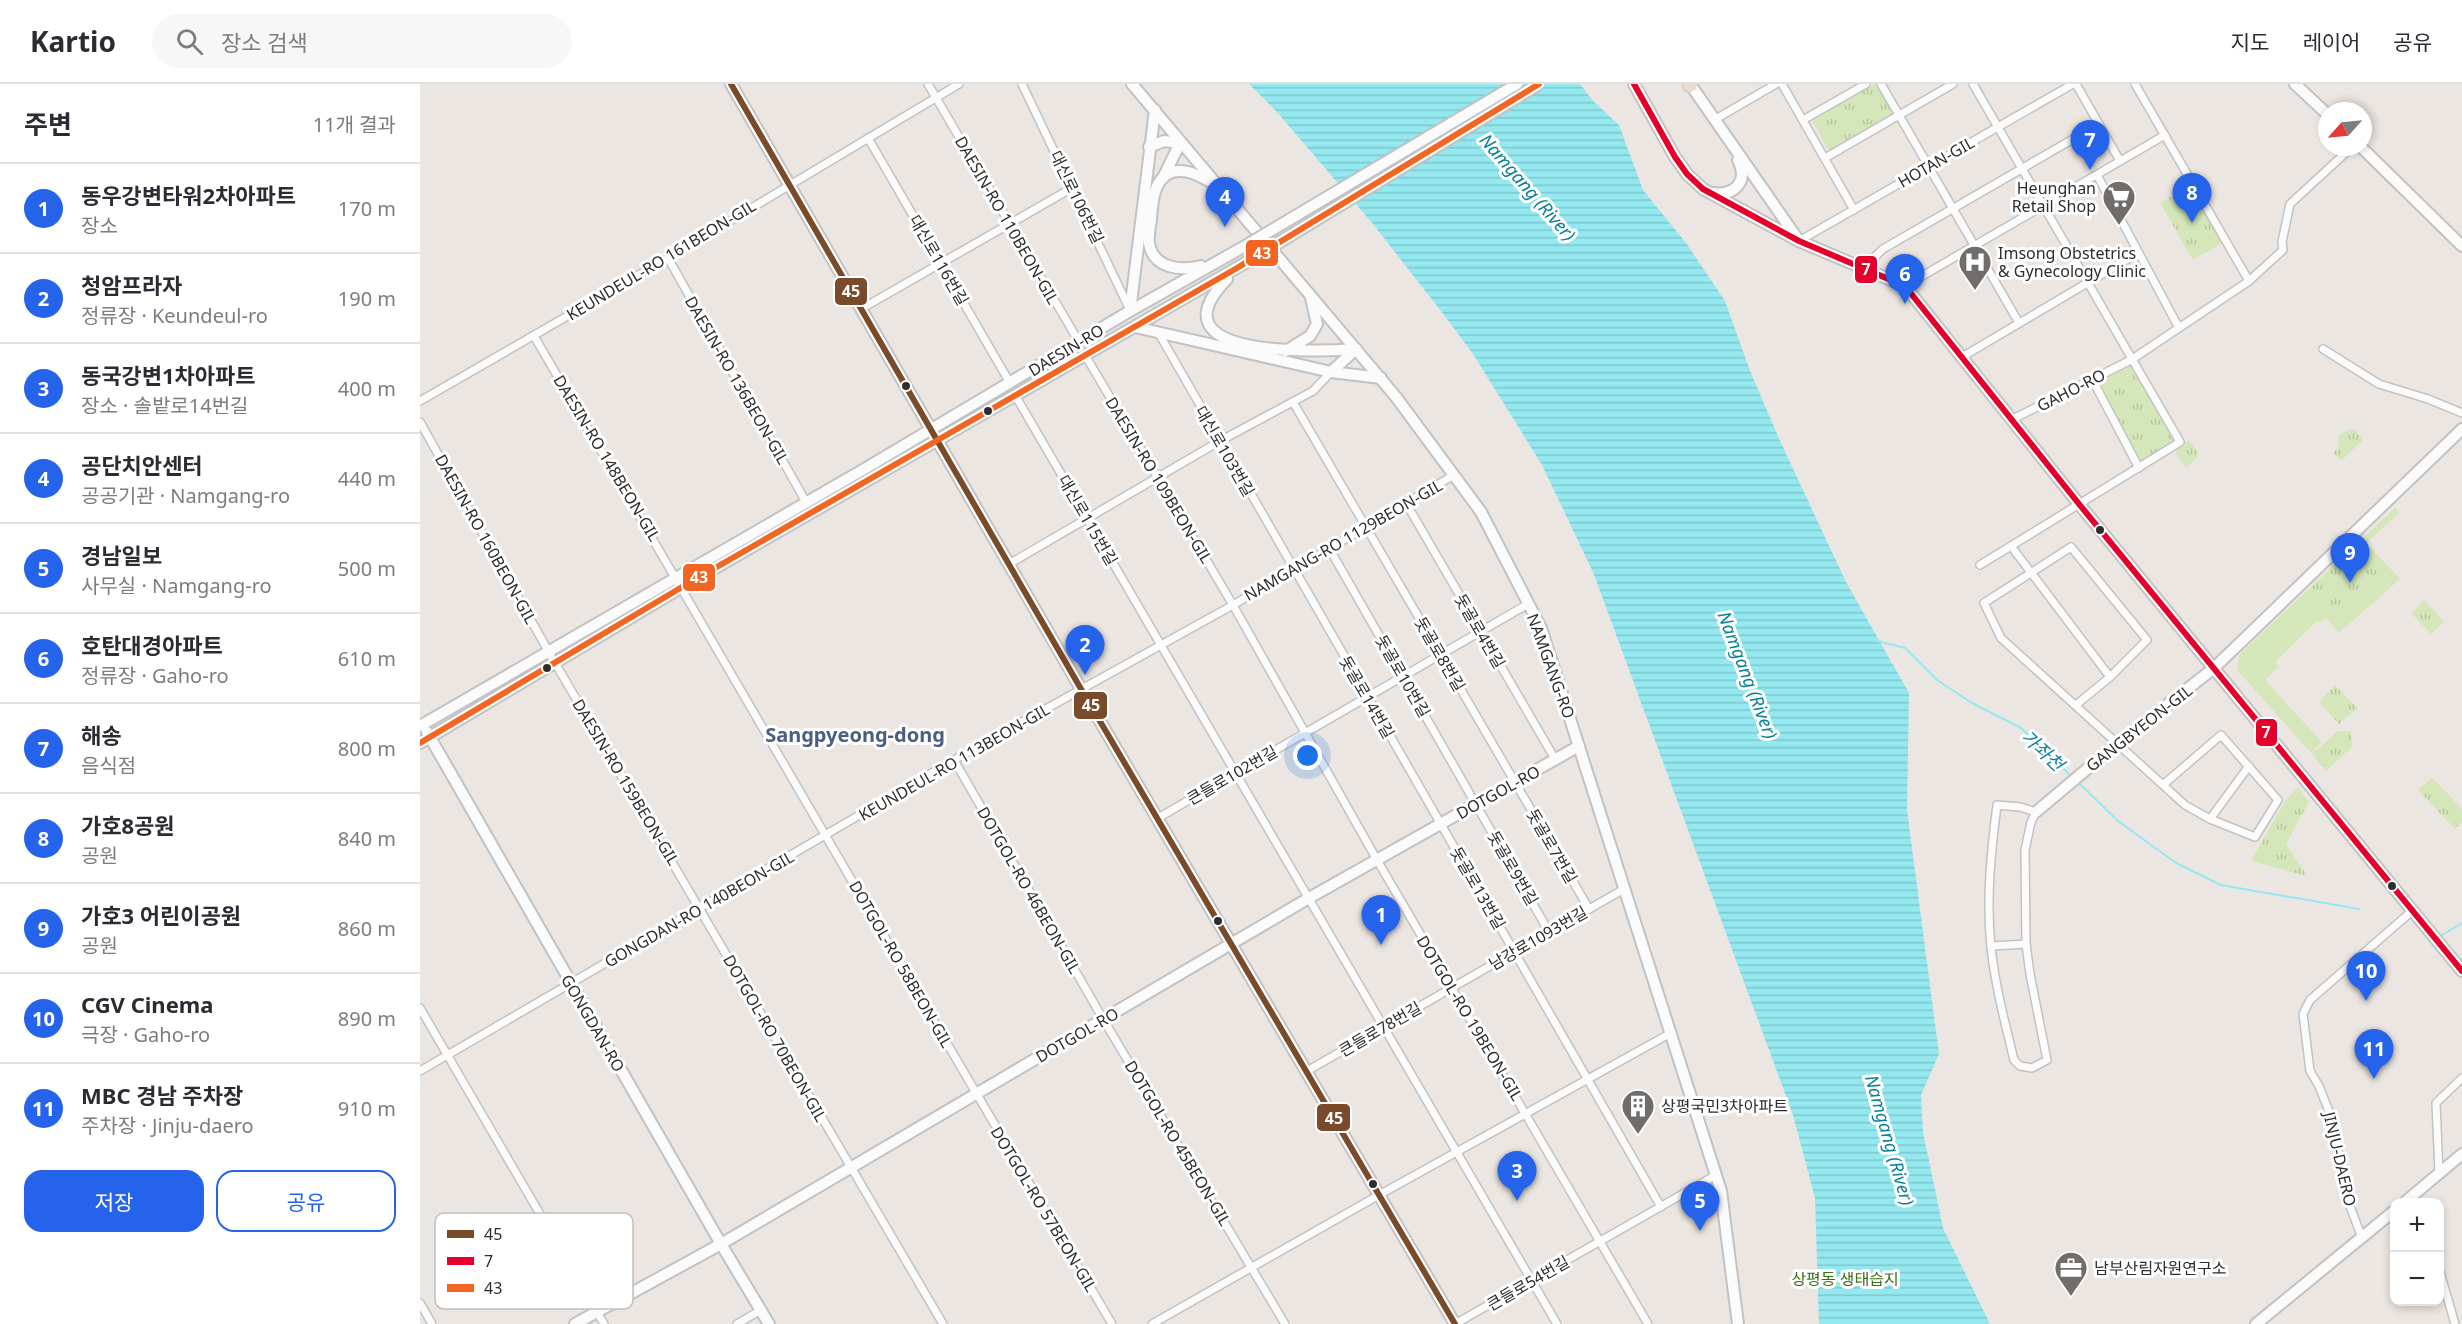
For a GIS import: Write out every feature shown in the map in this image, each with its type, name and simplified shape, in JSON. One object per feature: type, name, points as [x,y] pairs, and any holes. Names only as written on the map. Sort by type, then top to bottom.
[{"type":"street","points":[[731,84],[1081,689],[1455,1324]]},
{"type":"street","name":"DAESIN-RO 110BEON-GIL","points":[[928,84],[1079,342]]},
{"type":"street","name":"KEUNDEUL-RO 161BEON-GIL","points":[[420,401],[668,258],[788,184],[959,84]]},
{"type":"street","name":"대신로106번길","points":[[1022,84],[1130,311]]},
{"type":"street","name":"NAMGANG-RO","points":[[1132,84],[1196,159],[1215,185],[1381,378],[1454,475],[1481,512],[1541,628],[1721,1191],[1738,1324]]},
{"type":"street","name":"DAESIN-RO","points":[[420,743],[552,657],[806,502],[1245,246],[1517,84]]},
{"type":"street","name":"DAESIN-RO","points":[[679,581],[937,440],[1136,327],[1539,84]]},
{"type":"street","points":[[1634,84],[1675,157],[1687,174],[1710,193],[1799,241],[1905,286],[2079,504],[2462,970]]},
{"type":"street","points":[[1690,84],[1799,241]]},
{"type":"street","points":[[1714,120],[1776,84]]},
{"type":"street","points":[[1782,84],[1854,210]]},
{"type":"street","points":[[1803,120],[1866,84]]},
{"type":"street","points":[[1881,84],[2019,323]]},
{"type":"street","points":[[1825,158],[1953,84]]},
{"type":"street","points":[[1973,84],[2180,442],[1980,565]]},
{"type":"street","points":[[2074,84],[2120,161]]},
{"type":"street","name":"HOTAN-GIL","points":[[1799,241],[2074,84]]},
{"type":"street","points":[[2135,84],[2249,280]]},
{"type":"street","points":[[2295,84],[2318,106]]},
{"type":"street","points":[[1130,311],[1155,110]]},
{"type":"street","points":[[1864,267],[1883,249],[2099,124]]},
{"type":"street","points":[[1905,286],[2165,135]]},
{"type":"street","points":[[1710,193],[1733,192],[1741,184],[1742,167],[1726,136]]},
{"type":"street","name":"대신로116번길","points":[[868,138],[1010,383]]},
{"type":"street","points":[[1152,146],[1164,141],[1180,143],[1154,191],[1149,242],[1156,259],[1166,266],[1189,269],[1223,257]]},
{"type":"street","points":[[1152,146],[1163,150],[1166,158],[1163,178]]},
{"type":"street","name":"GAHO-RO","points":[[2011,420],[2131,360],[2249,280],[2283,250],[2282,242],[2290,204],[2342,156]]},
{"type":"street","points":[[2370,156],[2462,246]]},
{"type":"street","points":[[1163,178],[1172,172],[1192,172],[1215,185]]},
{"type":"street","points":[[2097,175],[2179,328]]},
{"type":"street","points":[[861,309],[1072,188]]},
{"type":"street","points":[[1962,357],[2138,253]]},
{"type":"street","name":"DAESIN-RO 136BEON-GIL","points":[[668,258],[806,502]]},
{"type":"street","points":[[1237,268],[1212,296],[1207,317],[1217,335],[1226,340],[1286,351],[1316,352],[1356,349]]},
{"type":"street","points":[[1286,351],[1310,336],[1317,324],[1315,308],[1309,292]]},
{"type":"street","points":[[1136,327],[1331,372],[1381,378]]},
{"type":"street","name":"대신로103번길","points":[[1158,332],[1293,570]]},
{"type":"street","name":"DAESIN-RO 148BEON-GIL","points":[[534,336],[827,834]]},
{"type":"street","points":[[1009,564],[1220,441],[1313,391],[1356,349]]},
{"type":"street","points":[[2323,349],[2379,384],[2428,399],[2462,413]]},
{"type":"street","name":"DAESIN-RO 109BEON-GIL","points":[[1084,355],[1233,605],[1305,733]]},
{"type":"street","points":[[2092,379],[2139,468]]},
{"type":"street","name":"대신로115번길","points":[[1015,395],[1557,1324]]},
{"type":"street","name":"돗골로8번길","points":[[1293,402],[1515,782]]},
{"type":"street","name":"DAESIN-RO 160BEON-GIL","points":[[420,422],[552,657]]},
{"type":"street","name":"GANGBYEON-GIL","points":[[2036,812],[2118,743],[2214,669],[2462,429]]},
{"type":"street","name":"NAMGANG-RO 1129BEON-GIL","points":[[1161,645],[1454,475]]},
{"type":"street","name":"돗골로4번길","points":[[1406,503],[1555,759]]},
{"type":"street","points":[[2011,546],[2110,677]]},
{"type":"street","points":[[2076,705],[2110,677],[2147,640],[2071,547],[1984,603],[2001,638],[2185,805],[2210,819],[2255,837],[2278,800],[2221,735],[2164,784]]},
{"type":"street","name":"돗골로10번길","points":[[1329,549],[1476,804]]},
{"type":"street","name":"돗골로14번길","points":[[1293,570],[1441,824]]},
{"type":"street","name":"큰들로102번길","points":[[1158,818],[1528,604]]},
{"type":"street","name":"KEUNDEUL-RO 113BEON-GIL","points":[[827,834],[954,760],[1161,645]]},
{"type":"street","name":"DAESIN-RO","points":[[421,723],[552,657]]},
{"type":"street","name":"DAESIN-RO 159BEON-GIL","points":[[552,657],[700,908]]},
{"type":"street","name":"GONGDAN-RO","points":[[421,723],[769,1324]]},
{"type":"street","name":"DOTGOL-RO 19BEON-GIL","points":[[1305,733],[1648,1324]]},
{"type":"street","name":"DOTGOL-RO","points":[[633,1292],[721,1244],[1309,898],[1579,746]]},
{"type":"street","name":"DOTGOL-RO 46BEON-GIL","points":[[954,760],[1104,1019]]},
{"type":"street","points":[[2210,819],[2248,766]]},
{"type":"street","name":"돗골로7번길","points":[[1515,782],[1589,909]]},
{"type":"street","name":"돗골로9번길","points":[[1476,804],[1550,932]]},
{"type":"street","points":[[1997,805],[2020,807],[2036,812],[2031,822],[2025,850],[2026,944],[2047,1060],[2032,1068],[2020,1066],[2014,1060],[2002,1011],[1991,946],[1990,858],[1997,805]]},
{"type":"street","name":"돗골로13번길","points":[[1441,824],[1661,1207]]},
{"type":"street","name":"GONGDAN-RO 140BEON-GIL","points":[[420,1071],[827,834]]},
{"type":"street","name":"DOTGOL-RO 58BEON-GIL","points":[[827,834],[976,1094]]},
{"type":"street","name":"남강로1093번길","points":[[1452,987],[1624,889]]},
{"type":"street","name":"DOTGOL-RO 70BEON-GIL","points":[[700,908],[943,1324]]},
{"type":"street","name":"JINJU-DAERO","points":[[2362,1238],[2348,1201],[2332,1119],[2319,1086],[2310,1071],[2304,1010],[2310,1000],[2412,911]]},
{"type":"street","points":[[1991,946],[2026,944]]},
{"type":"street","name":"큰들로78번길","points":[[1307,1071],[1452,987]]},
{"type":"street","points":[[420,1008],[540,1213]]},
{"type":"street","name":"DOTGOL-RO 45BEON-GIL","points":[[1104,1019],[1285,1324]]},
{"type":"street","points":[[1152,1324],[1671,1033]]},
{"type":"street","points":[[2439,1173],[2436,1103],[2462,1078]]},
{"type":"street","name":"DOTGOL-RO 57BEON-GIL","points":[[976,1094],[1112,1324]]},
{"type":"street","points":[[2414,1198],[2462,1154]]},
{"type":"street","name":"큰들로54번길","points":[[1455,1324],[1716,1175]]},
{"type":"street","points":[[2257,1324],[2390,1214]]},
{"type":"street","points":[[2444,1288],[2455,1324]]},
{"type":"street","points":[[420,1303],[432,1324]]},
{"type":"street","points":[[595,1309],[604,1324]]},
{"type":"street","name":"DOTGOL-RO","points":[[575,1324],[602,1309]]},
{"type":"street","points":[[737,1324],[761,1310]]},
{"type":"green space","points":[[1877,84],[1894,113],[1829,151],[1812,120]]},
{"type":"green space","points":[[2192,185],[2224,242],[2193,260],[2160,203]]},
{"type":"green space","points":[[2131,362],[2178,441],[2139,465],[2094,381]]},
{"type":"green space","points":[[2355,429],[2363,440],[2341,461],[2333,453],[2338,448],[2339,435]]},
{"type":"green space","points":[[2189,440],[2198,452],[2197,458],[2186,468],[2177,456],[2176,448]]},
{"type":"green space","points":[[2395,508],[2399,513],[2367,543],[2400,579],[2339,633],[2326,618],[2320,623],[2317,621],[2275,662],[2279,666],[2265,680],[2322,742],[2311,753],[2237,670],[2240,654]]},
{"type":"green space","points":[[2359,542],[2392,577],[2340,621],[2309,589]]},
{"type":"green space","points":[[2424,600],[2444,621],[2431,634],[2411,613]]},
{"type":"green space","points":[[2335,685],[2357,708],[2339,724],[2319,702]]},
{"type":"green space","points":[[2338,731],[2351,731],[2352,747],[2326,771],[2312,754]]},
{"type":"green space","points":[[2432,777],[2462,809],[2462,822],[2455,829],[2418,790]]},
{"type":"green space","points":[[2298,787],[2309,802],[2286,844],[2307,876],[2251,861],[2285,801]]},
{"type":"water","name":"Namgang (River)","points":[[1249,84],[1580,84],[1593,101],[1619,125],[1643,190],[1686,243],[1725,301],[1750,371],[1781,443],[1846,582],[1909,693],[1907,810],[1939,1054],[1921,1095],[1923,1132],[1943,1228],[1990,1324],[1819,1324],[1815,1198],[1793,1115],[1593,572],[1542,465],[1473,354],[1373,224],[1276,111]]},
{"type":"waterway","name":"가좌천","points":[[1877,641],[1905,648],[1937,680],[1972,703],[2021,728],[2071,776]]},
{"type":"waterway","name":"가좌천","points":[[2078,782],[2118,821],[2176,863],[2221,885],[2359,909]]},
{"type":"waterway","name":"가좌천","points":[[2442,935],[2462,923]]},
{"type":"transit line","name":"45","points":[[731,84],[1081,689],[1455,1324]]},
{"type":"transit line","name":"43","points":[[420,743],[682,587],[1237,268],[1539,84]]},
{"type":"transit line","name":"7","points":[[1634,84],[1675,157],[1687,174],[1703,189],[1799,241],[1905,286],[2079,504],[2462,971]]},
{"type":"place","name":"해송","points":[[2090,170]]},
{"type":"place","name":"가호8공원","points":[[2192,223]]},
{"type":"place","name":"Heunghan Retail Shop","points":[[2119,226]]},
{"type":"place","name":"공단치안센터","points":[[1225,227]]},
{"type":"place","name":"Imsong Obstetrics & Gynecology Clinic","points":[[1975,291]]},
{"type":"place","name":"호탄대경아파트","points":[[1905,304]]},
{"type":"place","name":"가호3 어린이공원","points":[[2350,583]]},
{"type":"place","name":"청암프라자","points":[[1085,675]]},
{"type":"place","name":"동우강변타워2차아파트","points":[[1381,945]]},
{"type":"place","name":"CGV Cinema","points":[[2366,1001]]},
{"type":"place","name":"MBC 경남 주차장","points":[[2374,1079]]},
{"type":"place","name":"상평국민3차아파트","points":[[1638,1135]]},
{"type":"place","name":"동국강변1차아파트","points":[[1517,1201]]},
{"type":"place","name":"경남일보","points":[[1700,1231]]},
{"type":"place","name":"남부산림자원연구소","points":[[2071,1297]]},
{"type":"district","name":"Sangpyeong-dong","points":[[855,734]]},
{"type":"park label","name":"상평동 생태습지","points":[[1845,1279]]}]
